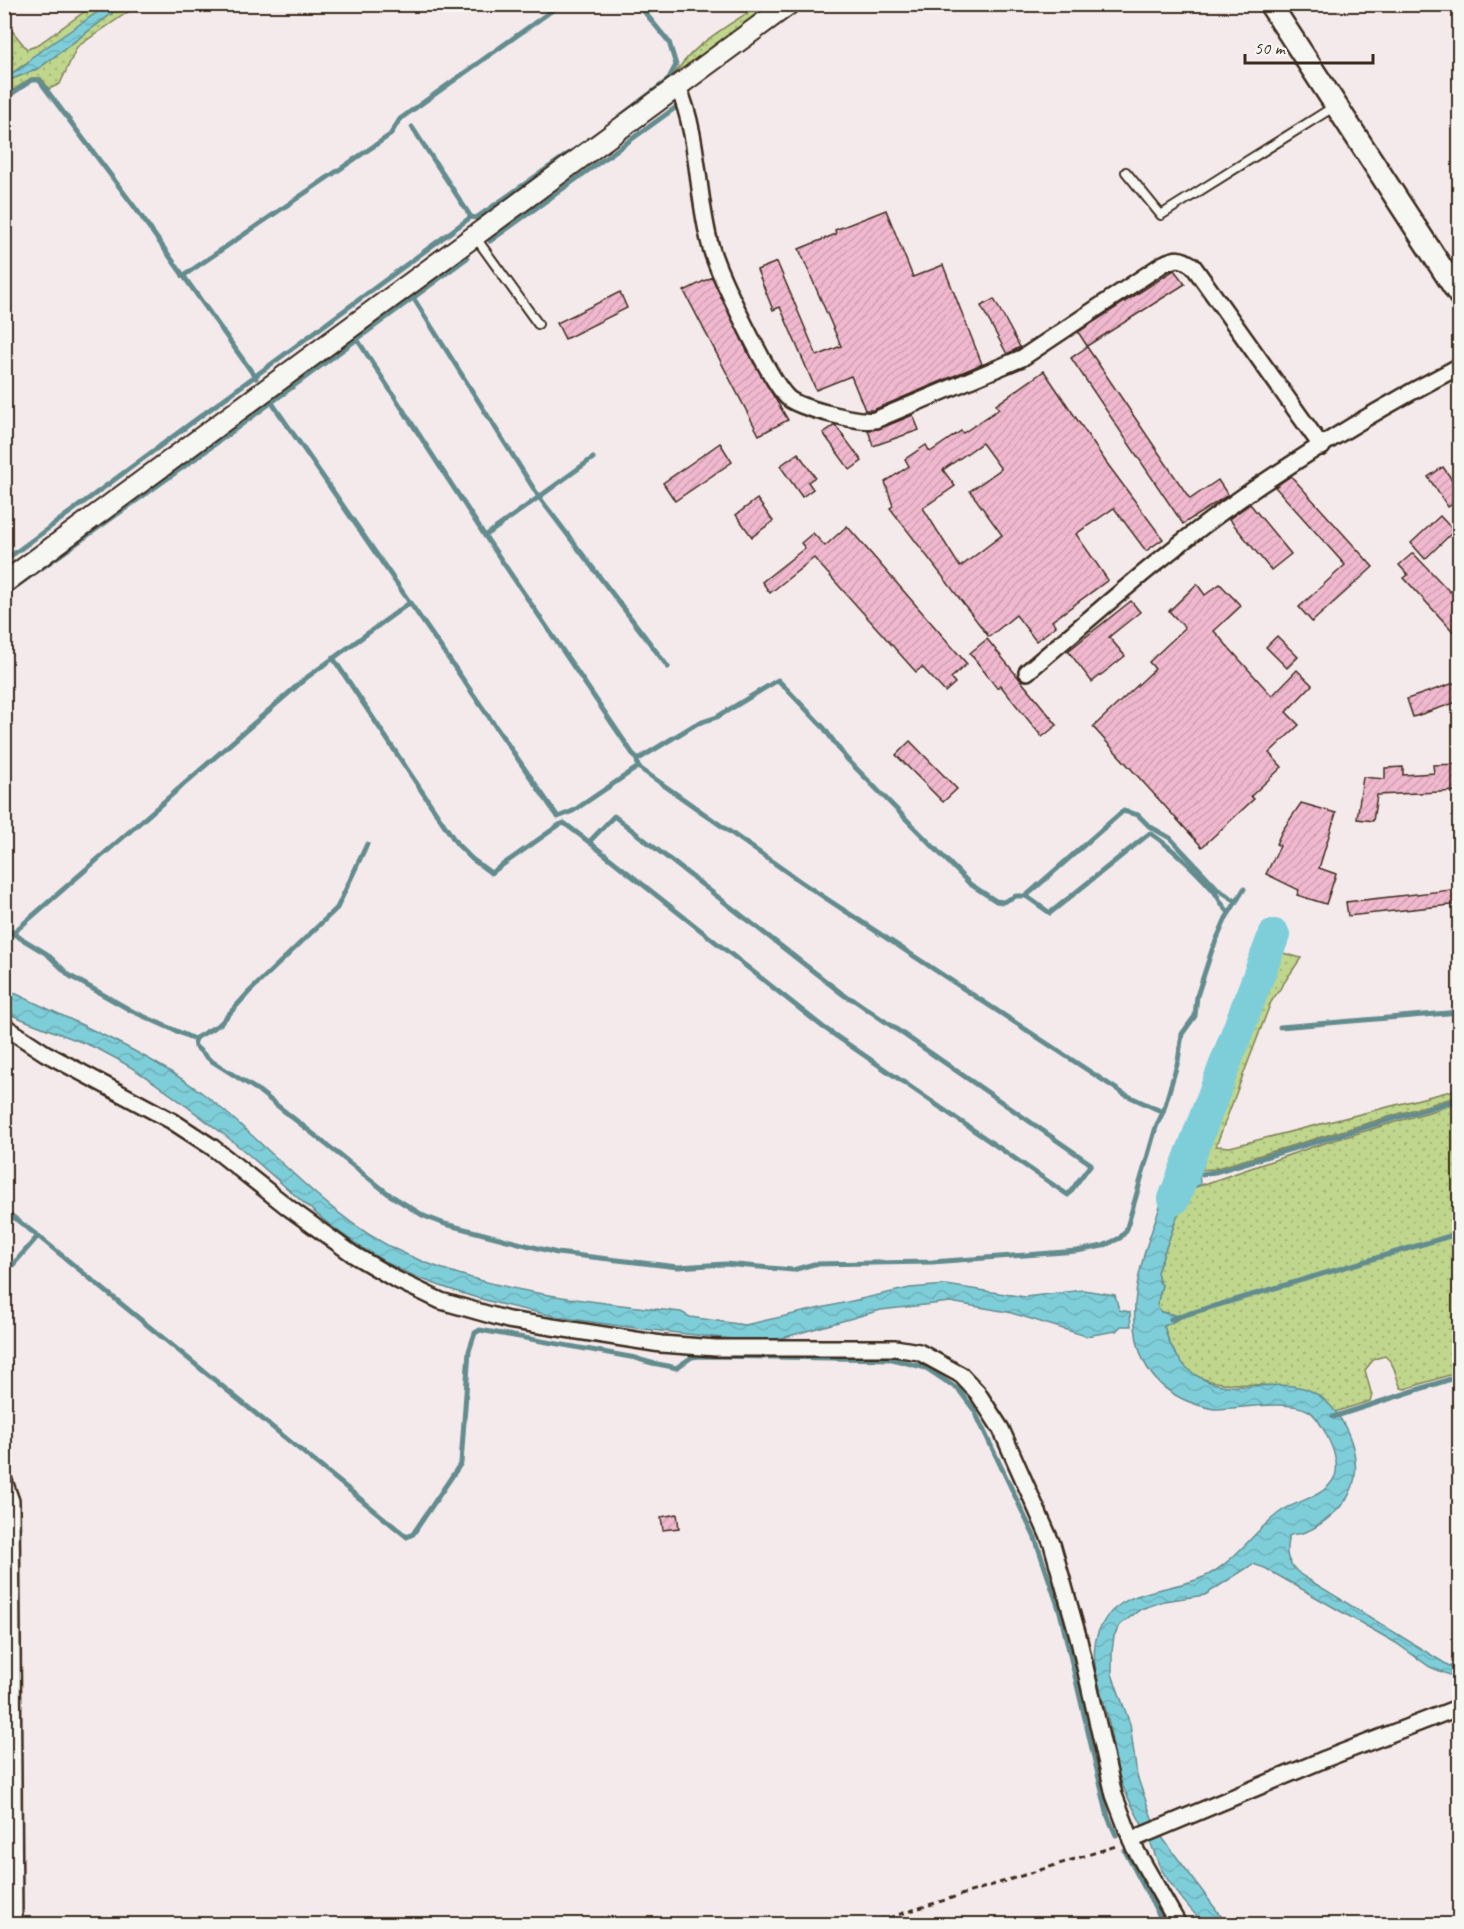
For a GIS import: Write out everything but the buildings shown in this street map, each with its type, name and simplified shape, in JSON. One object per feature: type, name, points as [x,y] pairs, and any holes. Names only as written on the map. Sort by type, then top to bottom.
[{"type":"main road","points":[[1270,4],[1460,296]]},
{"type":"street","points":[[4,582],[789,4]]},
{"type":"street","points":[[678,87],[687,109],[711,249],[760,353],[789,399],[851,419],[875,420],[1022,358],[1163,264],[1175,258],[1182,258],[1193,266],[1322,447]]},
{"type":"street","points":[[1027,672],[1154,566],[1244,496],[1418,387],[1460,366]]},
{"type":"street","points":[[4,1026],[45,1053],[172,1121],[213,1147],[289,1208],[354,1255],[395,1280],[441,1301],[508,1320],[661,1344],[716,1348],[895,1348],[919,1352],[961,1375],[977,1392],[1001,1429],[1052,1544],[1078,1636],[1114,1795],[1137,1837],[1178,1924]]},
{"type":"street","points":[[4,1481],[11,1501],[9,1812],[14,1924]]},
{"type":"street","points":[[1137,1837],[1324,1759],[1460,1707]]},
{"type":"lane","points":[[1126,171],[1161,215],[1336,105]]},
{"type":"lane","points":[[475,236],[538,324]]},
{"type":"path","points":[[869,1924],[1137,1837]]},
{"type":"green space","points":[[94,5],[108,5],[5,78],[5,62],[13,57],[5,38],[5,22],[27,49],[36,46]]},
{"type":"green space","points":[[123,5],[138,5],[77,47],[60,84],[49,89],[41,78],[31,78],[5,96],[5,82],[39,68]]},
{"type":"green space","points":[[759,5],[779,5],[671,81],[679,68],[698,47]]},
{"type":"green space","points":[[1272,950],[1301,958],[1271,1002],[1216,1146],[1230,1147],[1459,1089],[1459,1096],[1214,1169],[1199,1170],[1194,1167],[1194,1154]]},
{"type":"green space","points":[[1459,1103],[1459,1372],[1405,1389],[1401,1388],[1389,1359],[1385,1356],[1374,1359],[1365,1370],[1372,1396],[1370,1401],[1335,1412],[1322,1400],[1305,1393],[1283,1387],[1220,1383],[1202,1378],[1186,1369],[1173,1352],[1164,1326],[1178,1319],[1175,1315],[1161,1312],[1157,1305],[1162,1285],[1157,1272],[1185,1195],[1190,1189],[1318,1145]]},
{"type":"water","points":[[108,5],[123,5],[39,68],[5,82],[5,78],[28,63],[32,57]]},
{"type":"water","points":[[4,988],[105,1036],[178,1076],[226,1112],[322,1200],[374,1238],[436,1267],[470,1278],[539,1293],[681,1312],[690,1317],[745,1325],[910,1288],[946,1285],[1025,1297],[1083,1290],[1115,1295],[1119,1310],[1130,1312],[1131,1326],[1121,1326],[1116,1331],[1086,1336],[1008,1312],[950,1302],[881,1310],[760,1342],[580,1320],[491,1302],[447,1289],[405,1272],[353,1242],[306,1205],[238,1145],[138,1072],[89,1045],[5,1012]]},
{"type":"water","points":[[1184,1159],[1193,1161],[1194,1167],[1199,1170],[1200,1185],[1190,1189],[1185,1195],[1157,1272],[1162,1285],[1157,1305],[1161,1312],[1175,1315],[1179,1319],[1164,1326],[1174,1352],[1191,1372],[1207,1381],[1230,1386],[1279,1385],[1303,1388],[1317,1395],[1330,1406],[1341,1420],[1354,1453],[1353,1487],[1345,1501],[1325,1520],[1308,1531],[1289,1536],[1287,1553],[1290,1562],[1301,1575],[1459,1672],[1459,1679],[1430,1667],[1396,1643],[1265,1568],[1253,1564],[1205,1595],[1164,1601],[1141,1609],[1120,1625],[1114,1636],[1112,1674],[1130,1724],[1137,1776],[1153,1821],[1161,1836],[1227,1924],[1204,1924],[1180,1897],[1160,1867],[1125,1791],[1117,1768],[1094,1659],[1097,1636],[1110,1613],[1122,1603],[1149,1592],[1194,1581],[1218,1569],[1273,1517],[1326,1489],[1335,1476],[1336,1465],[1334,1453],[1325,1432],[1309,1411],[1300,1407],[1276,1405],[1214,1409],[1182,1399],[1160,1383],[1145,1363],[1137,1340],[1135,1314],[1137,1286],[1143,1258],[1162,1202]]},
{"type":"waterway","points":[[183,276],[390,135],[400,119],[561,4]]},
{"type":"waterway","points":[[618,118],[668,80],[676,65],[669,42],[642,9]]},
{"type":"waterway","points":[[4,99],[32,80],[39,80],[136,209],[256,378]]},
{"type":"waterway","points":[[490,241],[675,108]]},
{"type":"waterway","points":[[412,127],[471,217],[476,218],[604,129]]},
{"type":"waterway","points":[[4,561],[471,217]]},
{"type":"waterway","points":[[4,595],[203,453],[467,258]]},
{"type":"waterway","points":[[414,299],[539,497],[668,667]]},
{"type":"waterway","points":[[357,339],[485,536],[637,760],[638,767],[801,882],[1124,1094],[1163,1112]]},
{"type":"waterway","points":[[272,403],[558,817],[573,811],[638,767]]},
{"type":"waterway","points":[[485,536],[593,458]]},
{"type":"waterway","points":[[13,933],[306,678],[408,604]]},
{"type":"waterway","points":[[335,661],[457,844],[491,873],[564,823],[823,1027],[1068,1195],[1091,1164],[845,996],[614,816],[589,842]]},
{"type":"waterway","points":[[637,760],[696,724],[717,717],[778,680],[824,728],[845,757],[970,884],[996,901],[1003,902],[1016,896],[1026,896],[1050,913],[1150,833],[1191,867],[1213,890],[1229,912]]},
{"type":"waterway","points":[[1026,896],[1123,811],[1138,815],[1149,826],[1170,838],[1219,890],[1236,901]]},
{"type":"waterway","points":[[4,928],[47,954],[70,976],[132,1011],[194,1039],[220,1024],[249,992],[337,908],[367,844]]},
{"type":"waterway","points":[[194,1039],[195,1046],[210,1060],[259,1091],[390,1195],[424,1216],[445,1224],[557,1253],[678,1267],[725,1264],[793,1270],[814,1264],[932,1262],[1077,1251],[1103,1246],[1120,1238],[1126,1231],[1178,1061],[1182,1034],[1195,1016],[1197,996],[1212,950],[1226,918],[1244,889]]},
{"type":"waterway","points":[[1174,1199],[1274,935]]},
{"type":"waterway","points":[[1280,1027],[1460,1012]]},
{"type":"waterway","points":[[1195,1175],[1215,1172],[1460,1099]]},
{"type":"waterway","points":[[4,1210],[38,1236],[4,1275]]},
{"type":"waterway","points":[[1171,1319],[1460,1233]]},
{"type":"waterway","points":[[38,1236],[407,1537],[413,1534],[461,1463],[469,1351],[475,1333],[480,1330],[636,1358],[676,1368],[692,1357],[700,1356],[892,1359],[926,1368],[959,1390],[974,1410],[1035,1538],[1060,1612],[1108,1817],[1116,1835]]},
{"type":"waterway","points":[[1333,1417],[1460,1376]]},
{"type":"waterway","points":[[1125,1851],[1164,1924]]}]
